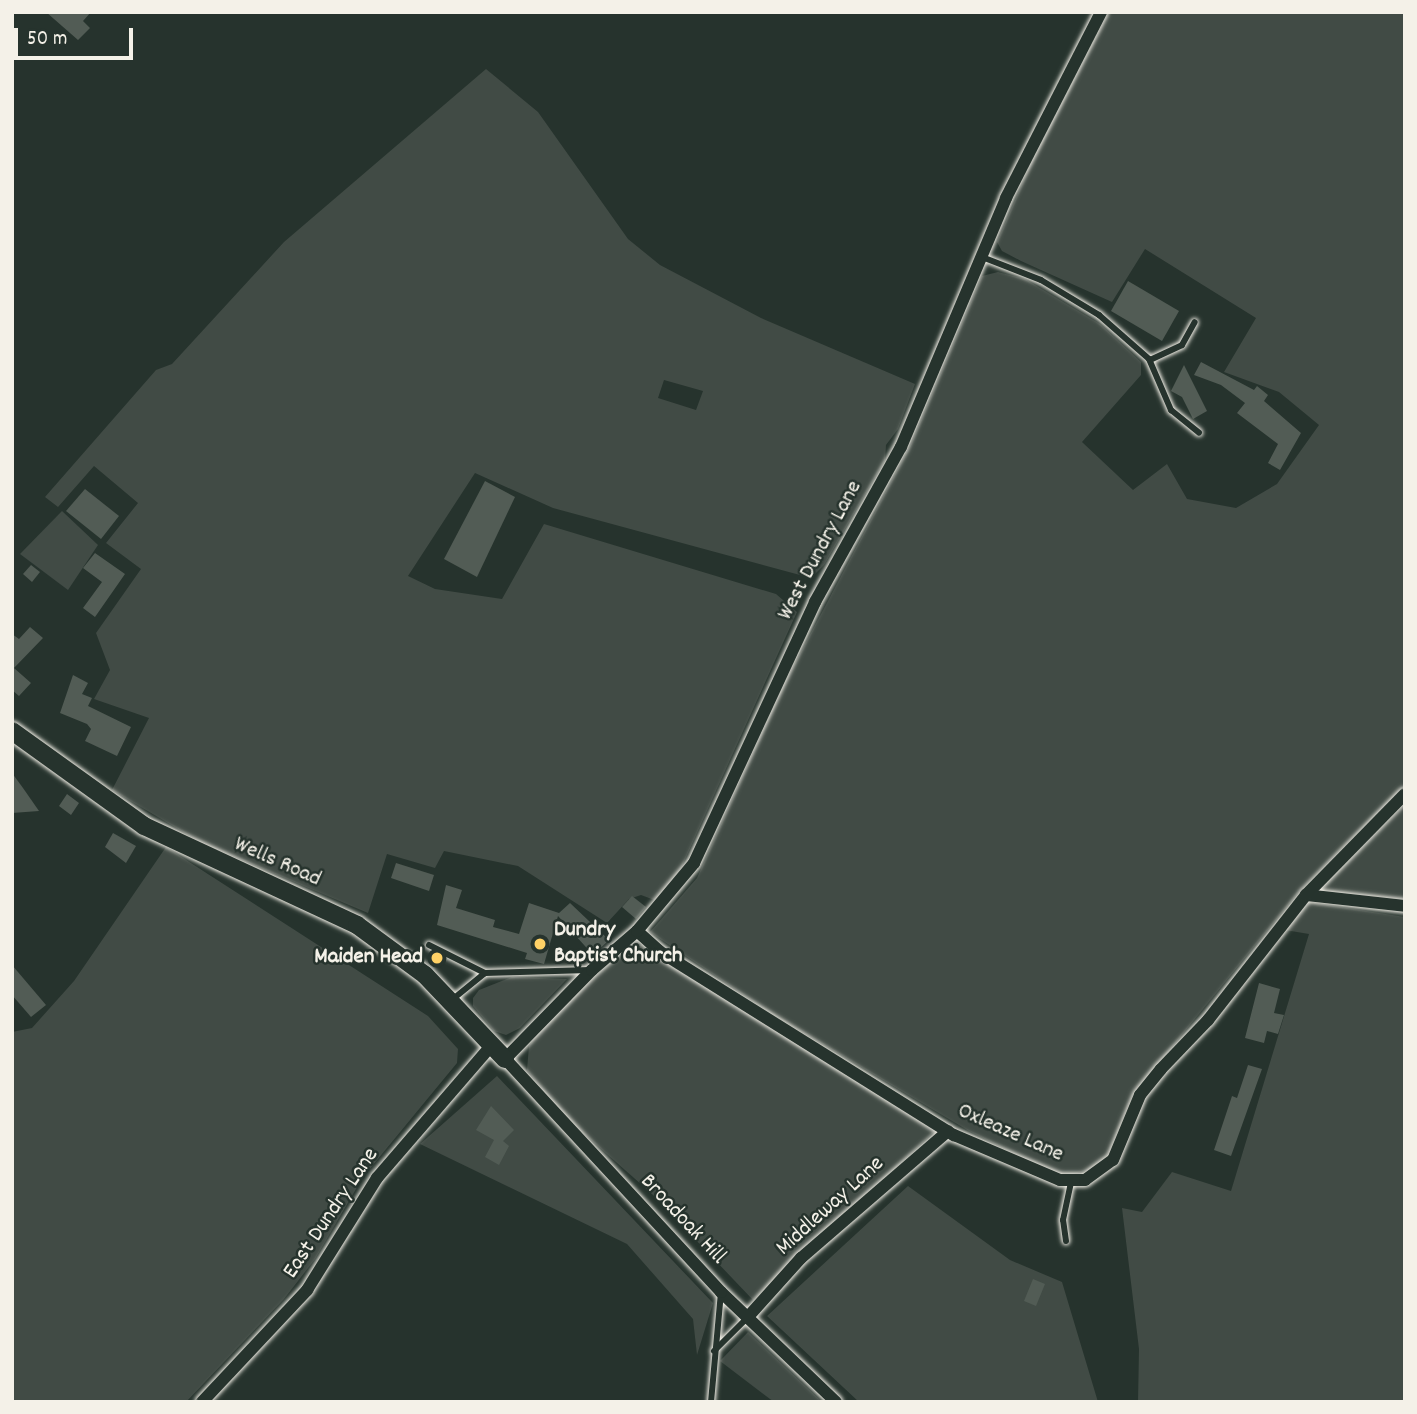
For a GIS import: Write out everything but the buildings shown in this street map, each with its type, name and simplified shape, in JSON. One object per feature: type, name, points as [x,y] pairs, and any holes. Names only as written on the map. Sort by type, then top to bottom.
[{"type":"street","name":"West Dundry Lane","points":[[505,1059],[592,970],[637,931],[694,863],[815,602],[901,447],[980,257],[1049,111],[1101,12]]},
{"type":"street","name":"Wells Road","points":[[13,733],[144,827],[357,925],[451,1001],[505,1059]]},
{"type":"street","name":"Oxleaze Lane","points":[[637,931],[671,958],[948,1131],[1071,1182],[1085,1180],[1114,1160],[1140,1095],[1208,1020],[1307,895],[1405,794]]},
{"type":"street","points":[[1307,895],[1405,906]]},
{"type":"street","name":"East Dundry Lane","points":[[202,1402],[307,1290],[377,1178],[492,1045]]},
{"type":"street","name":"Broadoak Hill","points":[[505,1059],[721,1292],[836,1402]]},
{"type":"street","name":"Middleway Lane","points":[[747,1318],[801,1258],[948,1131]]},
{"type":"lane","points":[[980,257],[1041,280],[1075,300],[1150,360],[1171,410],[1199,433]]},
{"type":"lane","points":[[1150,360],[1182,345],[1195,322]]},
{"type":"lane","points":[[429,945],[485,973],[592,970]]},
{"type":"lane","points":[[451,1001],[485,973]]},
{"type":"lane","points":[[1066,1241],[1063,1220],[1071,1182]]},
{"type":"lane","points":[[711,1402],[721,1292]]},
{"type":"lane","points":[[714,1352],[747,1318]]},
{"type":"shaded area","points":[[1109,12],[1405,12],[1405,785],[1302,888],[1132,1096],[1109,1152],[1097,1168],[1061,1177],[969,1131],[772,1014],[650,932],[697,878],[783,686],[911,444],[982,276],[998,272],[1025,279],[1100,324],[1141,362],[1141,375],[1082,442],[1133,490],[1167,464],[1187,499],[1236,508],[1277,484],[1319,425],[1279,392],[1224,372],[1256,318],[1145,249],[1112,302],[1021,261],[1002,251],[997,242],[1032,161]]},
{"type":"shaded area","points":[[486,69],[538,112],[628,239],[660,265],[761,318],[915,384],[898,429],[886,445],[885,460],[824,565],[811,578],[553,508],[475,473],[408,576],[435,589],[502,599],[544,524],[776,594],[797,612],[682,866],[657,901],[641,895],[629,899],[607,923],[518,866],[444,851],[435,868],[387,854],[368,913],[202,843],[112,790],[149,718],[94,699],[110,670],[96,633],[141,569],[106,543],[138,503],[94,466],[58,507],[45,497],[156,370],[172,364],[284,242]],"holes":[[[664,380],[703,391],[696,410],[658,398]]]},
{"type":"shaded area","points":[[62,511],[98,545],[68,590],[20,554]]},
{"type":"shaded area","points":[[1405,805],[1405,899],[1318,891]]},
{"type":"shaded area","points":[[166,847],[428,1016],[458,1049],[457,1063],[363,1177],[315,1259],[284,1299],[186,1402],[12,1402],[12,1032],[32,1028],[74,981]]},
{"type":"shaded area","points":[[1308,902],[1405,917],[1405,1402],[1138,1402],[1139,1349],[1122,1208],[1142,1212],[1172,1172],[1231,1191],[1309,934],[1285,930]]},
{"type":"shaded area","points":[[631,945],[642,945],[935,1131],[753,1300],[652,1194],[563,1115],[527,1070],[529,1046],[550,1016]]},
{"type":"shaded area","points":[[512,977],[567,979],[520,1028],[506,1035],[494,1031],[473,1006],[473,998],[479,990]]},
{"type":"shaded area","points":[[497,1076],[713,1303],[697,1355],[693,1319],[627,1244],[420,1144]]},
{"type":"shaded area","points":[[908,1186],[1010,1260],[1062,1282],[1098,1402],[859,1402],[767,1316]]},
{"type":"shaded area","points":[[748,1332],[822,1402],[774,1402],[720,1361]]},
{"type":"place","name":"Dundry Baptist Church","points":[[540,944]]},
{"type":"place","name":"Maiden Head","points":[[437,958]]}]
